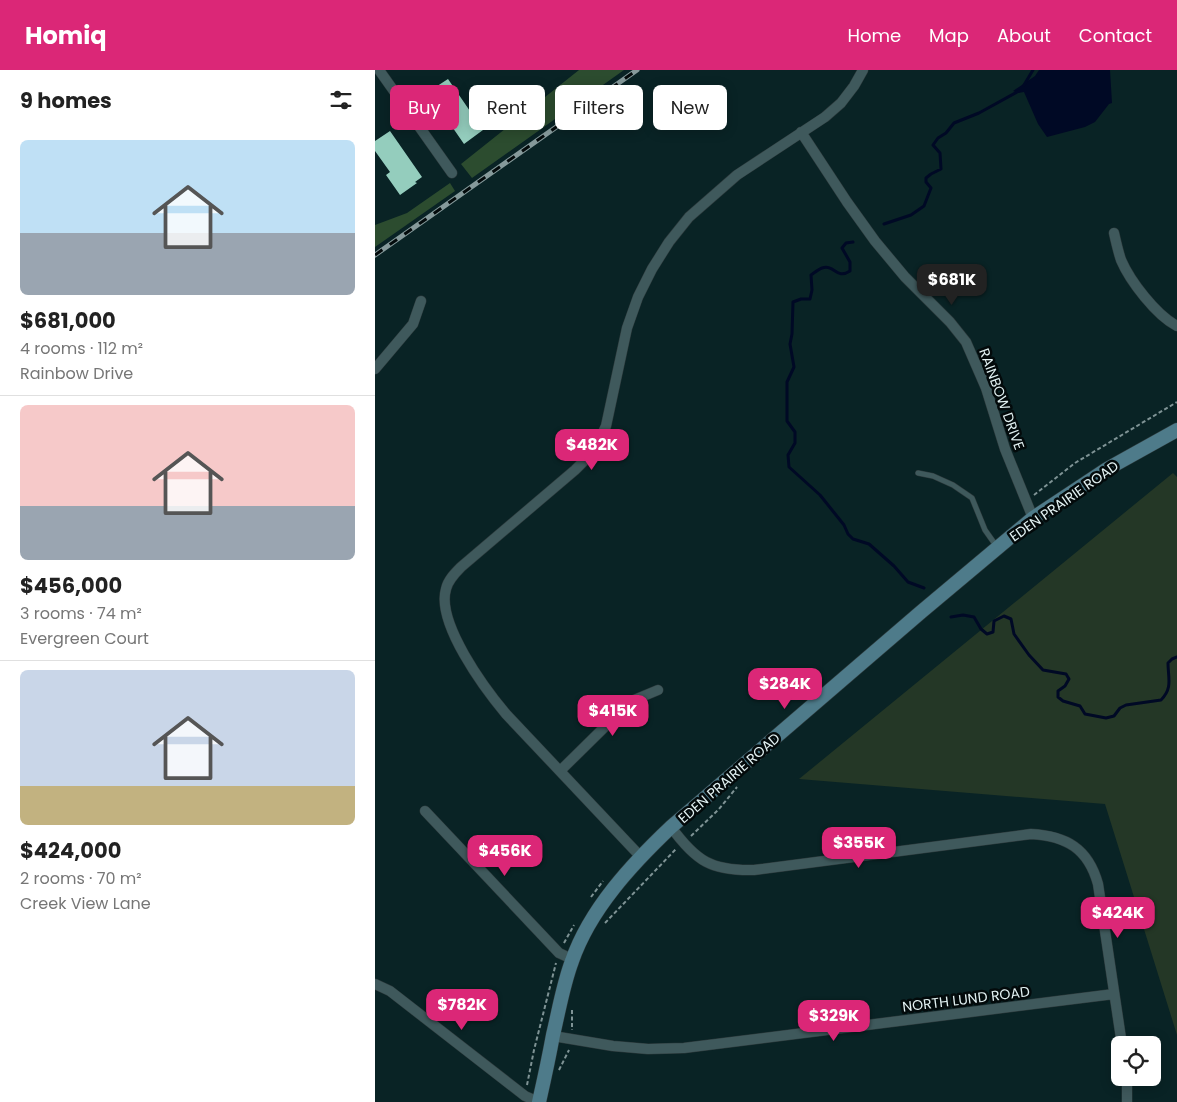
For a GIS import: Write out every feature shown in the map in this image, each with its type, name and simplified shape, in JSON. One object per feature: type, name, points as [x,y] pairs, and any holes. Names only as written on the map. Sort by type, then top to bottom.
[{"type":"main road","name":"EDEN PRAIRIE ROAD","points":[[539,1102],[562,991],[572,959],[593,918],[606,898],[640,856],[671,827],[1033,518],[1107,469],[1177,430]]},
{"type":"street","points":[[375,72],[379,70],[453,173]]},
{"type":"street","points":[[640,856],[560,772],[487,691],[470,665],[447,616],[445,603],[446,589],[452,577],[461,567],[575,470],[588,457],[598,442],[606,426],[627,328],[638,297],[652,268],[669,242],[689,217],[737,174],[825,117],[855,86],[863,70]]},
{"type":"street","name":"RAINBOW DRIVE","points":[[801,132],[875,241],[905,276],[950,322],[966,342],[986,388],[1005,449],[1033,518]]},
{"type":"street","points":[[1114,233],[1121,260],[1128,273],[1155,309],[1177,326]]},
{"type":"street","points":[[375,369],[413,324],[421,301]]},
{"type":"street","points":[[560,772],[623,708],[634,700],[658,690]]},
{"type":"street","points":[[425,811],[559,953],[572,959]]},
{"type":"street","points":[[671,827],[683,843],[702,860],[719,867],[736,870],[754,870],[1031,834],[1048,835],[1064,840],[1078,849],[1094,871],[1098,884],[1121,1036]]},
{"type":"street","points":[[375,984],[390,991],[525,1096],[539,1102]]},
{"type":"street","name":"NORTH LUND ROAD","points":[[553,1036],[613,1046],[684,1048],[1114,994]]},
{"type":"street","points":[[1127,1086],[1127,1102]]},
{"type":"lane","points":[[918,473],[933,476],[953,485],[972,498],[985,530],[997,548]]},
{"type":"path","points":[[1026,501],[1075,463],[1177,402]]},
{"type":"path","points":[[604,924],[719,809],[738,786]]},
{"type":"path","points":[[558,1072],[567,1057],[572,1038],[572,1009]]},
{"type":"green space","points":[[579,70],[624,70],[603,85],[560,85]]},
{"type":"green space","points":[[555,89],[555,119],[545,126],[545,97]]},
{"type":"green space","points":[[504,130],[540,130],[472,178],[461,164]]},
{"type":"green space","points":[[450,183],[455,191],[375,247],[375,225],[407,213]]},
{"type":"green space","points":[[1173,473],[1177,477],[1177,1035],[1105,804],[799,779]]},
{"type":"water","points":[[1039,70],[1110,70],[1112,103],[1109,104],[1095,122],[1085,127],[1047,137],[1038,124],[1024,92],[1018,93],[1013,91],[1035,76]]},
{"type":"building","points":[[448,79],[452,85],[439,85]]},
{"type":"building","points":[[459,95],[469,110],[469,130],[483,130],[464,144],[454,130],[459,130]]},
{"type":"building","points":[[390,131],[422,177],[400,195],[386,175],[390,172],[375,151],[375,141]]},
{"type":"waterway","points":[[1024,85],[1033,70]]},
{"type":"waterway","points":[[884,224],[911,215],[924,206],[931,188],[926,182],[926,178],[941,169],[940,153],[933,145],[938,138],[946,133],[954,123],[979,113],[1019,91]]},
{"type":"waterway","points":[[853,242],[846,243],[842,248],[850,262],[850,271],[842,274],[826,267],[819,269],[811,275],[812,290],[810,299],[801,299],[793,302],[790,344],[794,367],[787,382],[787,421],[795,432],[795,443],[788,455],[789,467],[820,495],[853,539],[869,544],[894,566],[908,582],[924,588]]},
{"type":"waterway","points":[[951,617],[963,615],[974,617],[981,629],[987,634],[993,632],[994,621],[1004,616],[1011,619],[1014,634],[1043,670],[1066,674],[1069,679],[1065,686],[1058,691],[1058,697],[1063,701],[1080,706],[1085,714],[1106,718],[1114,716],[1120,708],[1126,705],[1161,700],[1165,696],[1168,687],[1168,663],[1177,657]]},
{"type":"railway","points":[[375,255],[637,70]]}]
